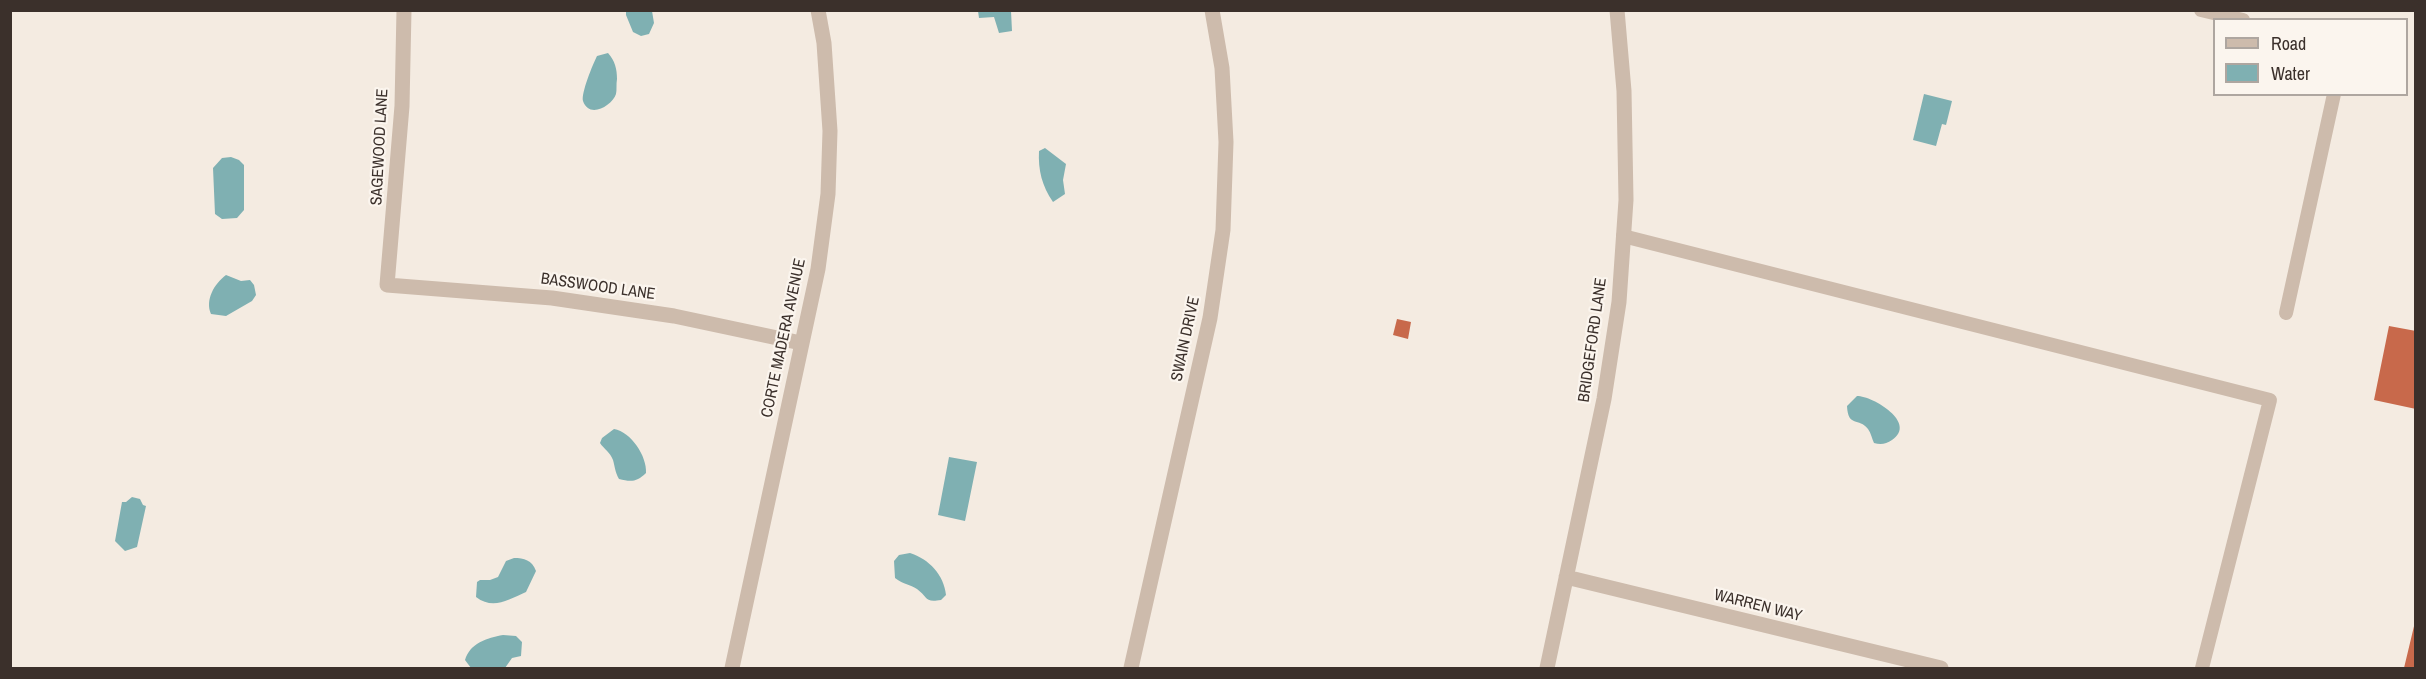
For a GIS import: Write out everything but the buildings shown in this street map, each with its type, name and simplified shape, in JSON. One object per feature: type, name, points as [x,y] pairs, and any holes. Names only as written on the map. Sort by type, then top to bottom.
[{"type":"street","name":"SAGEWOOD LANE","points":[[387,285],[402,106],[404,10]]},
{"type":"street","name":"CORTE MADERA AVENUE","points":[[732,669],[818,269],[828,194],[830,131],[824,44],[818,10]]},
{"type":"street","name":"SWAIN DRIVE","points":[[1131,669],[1210,318],[1223,230],[1226,142],[1222,69],[1212,10]]},
{"type":"street","name":"BRIDGEFORD LANE","points":[[1547,669],[1604,399],[1619,302],[1626,200],[1624,91],[1617,10]]},
{"type":"street","name":"BASSWOOD LANE","points":[[387,285],[552,297],[674,316],[801,343]]},
{"type":"street","name":"WARREN WAY","points":[[1566,577],[1921,666],[1941,669]]},
{"type":"lane","points":[[2201,10],[2235,18]]},
{"type":"lane","points":[[2286,313],[2334,96]]},
{"type":"lane","points":[[1623,236],[2270,400],[2202,669]]},
{"type":"water","points":[[626,11],[652,11],[654,23],[649,34],[641,36],[633,32]]},
{"type":"water","points":[[978,11],[1011,11],[1012,31],[999,33],[994,17],[979,18]]},
{"type":"water","points":[[608,53],[616,68],[616,94],[610,103],[600,109],[590,109],[583,101],[585,85],[597,56]]},
{"type":"water","points":[[1924,94],[1952,101],[1946,125],[1942,124],[1936,146],[1913,140]]},
{"type":"water","points":[[1045,148],[1066,164],[1063,180],[1065,194],[1053,202],[1043,184],[1039,165],[1039,151]]},
{"type":"water","points":[[231,157],[244,165],[244,210],[237,218],[222,219],[215,214],[213,168],[222,158]]},
{"type":"water","points":[[226,275],[241,281],[250,280],[254,285],[256,295],[252,301],[226,316],[211,314],[210,298],[218,283]]},
{"type":"water","points":[[1857,396],[1882,405],[1897,419],[1900,426],[1899,433],[1892,440],[1883,444],[1874,443],[1865,425],[1849,417],[1847,406]]},
{"type":"water","points":[[614,429],[632,440],[641,452],[646,473],[637,480],[619,479],[612,457],[600,443],[602,438]]},
{"type":"water","points":[[949,457],[977,462],[965,521],[938,515]]},
{"type":"water","points":[[132,497],[140,499],[146,506],[137,547],[125,551],[115,541],[122,502]]},
{"type":"water","points":[[910,553],[923,559],[939,575],[946,595],[941,600],[929,600],[917,589],[895,578],[894,561],[899,555]]},
{"type":"water","points":[[514,558],[527,560],[536,571],[526,592],[507,601],[495,603],[488,603],[476,597],[477,582],[498,577],[506,561]]},
{"type":"water","points":[[503,635],[516,636],[522,642],[521,656],[512,658],[505,668],[471,668],[465,660],[471,649],[485,640]]}]
